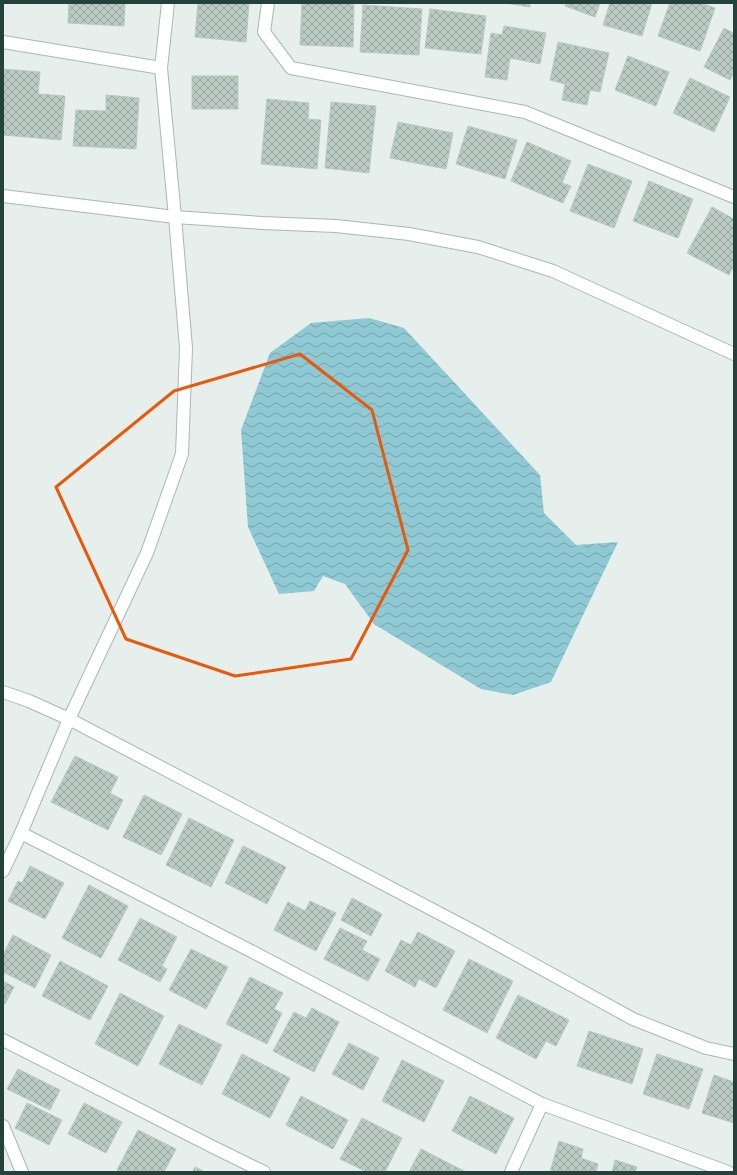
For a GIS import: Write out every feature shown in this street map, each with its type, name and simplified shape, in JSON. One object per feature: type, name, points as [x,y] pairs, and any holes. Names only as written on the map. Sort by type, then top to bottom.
[{"type":"street","points":[[3,871],[21,833],[69,719],[147,553],[182,454],[186,348],[161,68],[168,3]]},
{"type":"street","points":[[268,3],[264,32],[291,68],[525,112],[734,197]]},
{"type":"street","points":[[3,42],[161,68]]},
{"type":"street","points":[[3,196],[175,217],[336,226],[409,234],[478,247],[553,271],[734,354]]},
{"type":"street","points":[[3,692],[29,701],[69,719],[475,932],[633,1019],[706,1048],[734,1054]]},
{"type":"street","points":[[21,833],[251,951],[542,1104],[728,1172]]},
{"type":"street","points":[[3,1040],[264,1172]]},
{"type":"street","points":[[511,1172],[542,1104]]},
{"type":"street","points":[[3,1126],[22,1172]]},
{"type":"highlighted area","points":[[300,354],[372,410],[408,550],[351,659],[235,676],[126,639],[56,487],[174,391]]},
{"type":"water","points":[[369,318],[404,328],[540,475],[544,513],[576,545],[618,542],[551,682],[513,695],[481,689],[374,624],[345,584],[323,576],[314,591],[279,594],[248,527],[241,430],[270,353],[311,323]]},
{"type":"building","points":[[69,3],[125,3],[124,26],[68,23]]},
{"type":"building","points":[[198,3],[249,3],[246,42],[195,37]]},
{"type":"building","points":[[302,3],[354,3],[353,47],[300,45]]},
{"type":"building","points":[[505,3],[530,3],[530,7]]},
{"type":"building","points":[[566,3],[600,3],[595,17],[565,6]]},
{"type":"building","points":[[610,3],[652,3],[642,36],[603,25]]},
{"type":"building","points":[[670,3],[701,3],[715,8],[700,51],[658,36]]},
{"type":"building","points":[[363,5],[422,9],[419,55],[360,52]]},
{"type":"building","points":[[430,9],[486,16],[481,54],[425,48]]},
{"type":"building","points":[[504,26],[546,33],[540,64],[510,58],[507,80],[485,77],[491,33],[502,35]]},
{"type":"building","points":[[724,28],[733,33],[734,32],[734,72],[730,80],[704,67]]},
{"type":"building","points":[[558,42],[609,53],[600,92],[590,90],[587,105],[562,100],[565,84],[550,80]]},
{"type":"building","points":[[628,56],[669,72],[656,106],[615,90]]},
{"type":"building","points":[[3,69],[40,72],[38,94],[65,96],[61,140],[3,135]]},
{"type":"building","points":[[192,76],[238,76],[238,109],[192,109]]},
{"type":"building","points":[[690,78],[730,97],[714,132],[673,113]]},
{"type":"building","points":[[106,95],[139,98],[136,149],[73,146],[76,110],[106,111]]},
{"type":"building","points":[[267,99],[309,103],[308,119],[321,120],[317,169],[261,164]]},
{"type":"building","points":[[331,102],[376,106],[369,173],[325,168]]},
{"type":"building","points":[[398,122],[453,133],[446,169],[390,158]]},
{"type":"building","points":[[468,126],[517,140],[505,179],[456,164]]},
{"type":"building","points":[[527,142],[571,161],[562,183],[571,186],[563,203],[511,181]]},
{"type":"building","points":[[588,164],[632,181],[614,228],[570,211]]},
{"type":"building","points":[[649,181],[693,199],[678,238],[633,221]]},
{"type":"building","points":[[712,207],[734,219],[734,265],[729,275],[687,253]]},
{"type":"building","points":[[75,756],[118,777],[110,793],[123,800],[108,830],[51,802]]},
{"type":"building","points":[[144,795],[182,814],[161,855],[123,837]]},
{"type":"building","points":[[189,818],[234,840],[211,887],[166,865]]},
{"type":"building","points":[[243,846],[286,867],[267,904],[225,883]]},
{"type":"building","points":[[30,866],[64,883],[45,919],[8,901],[18,881],[22,883]]},
{"type":"building","points":[[89,885],[128,906],[101,958],[62,938]]},
{"type":"building","points":[[352,898],[382,914],[371,936],[341,920]]},
{"type":"building","points":[[310,901],[336,913],[316,951],[274,930],[288,902],[305,911]]},
{"type":"building","points":[[140,918],[177,937],[162,966],[167,969],[160,982],[118,960]]},
{"type":"building","points":[[340,928],[367,941],[362,950],[380,959],[368,981],[324,959]]},
{"type":"building","points":[[418,932],[455,951],[436,988],[419,979],[415,987],[385,971],[401,940],[411,945]]},
{"type":"building","points":[[13,935],[51,955],[35,988],[3,972],[3,955]]},
{"type":"building","points":[[191,949],[228,967],[206,1009],[169,990]]},
{"type":"building","points":[[469,959],[513,981],[487,1033],[443,1010]]},
{"type":"building","points":[[60,961],[108,986],[90,1020],[42,996]]},
{"type":"building","points":[[250,977],[283,993],[274,1009],[282,1013],[267,1044],[226,1024]]},
{"type":"building","points":[[3,981],[14,987],[5,1004],[3,1003]]},
{"type":"building","points":[[120,993],[164,1016],[138,1066],[95,1044]]},
{"type":"building","points":[[518,995],[569,1020],[556,1046],[546,1041],[536,1059],[496,1038]]},
{"type":"building","points":[[312,1008],[339,1022],[314,1072],[273,1051],[294,1012],[306,1018]]},
{"type":"building","points":[[179,1024],[222,1045],[202,1085],[159,1064]]},
{"type":"building","points":[[589,1031],[643,1049],[632,1084],[577,1066]]},
{"type":"building","points":[[349,1043],[379,1058],[363,1090],[332,1074]]},
{"type":"building","points":[[242,1054],[290,1078],[270,1118],[222,1094]]},
{"type":"building","points":[[657,1054],[703,1069],[689,1109],[643,1094]]},
{"type":"building","points":[[402,1060],[444,1081],[424,1122],[382,1101]]},
{"type":"building","points":[[18,1069],[60,1090],[50,1110],[7,1089]]},
{"type":"building","points":[[714,1075],[734,1082],[734,1123],[702,1113]]},
{"type":"building","points":[[301,1096],[348,1120],[333,1149],[286,1125]]},
{"type":"building","points":[[470,1096],[514,1118],[496,1154],[452,1131]]},
{"type":"building","points":[[27,1103],[62,1120],[49,1145],[15,1128]]},
{"type":"building","points":[[84,1103],[122,1122],[106,1153],[68,1134]]},
{"type":"building","points":[[362,1118],[402,1138],[385,1172],[367,1172],[340,1159]]},
{"type":"building","points":[[138,1130],[176,1149],[164,1172],[121,1172],[117,1170]]},
{"type":"building","points":[[559,1141],[583,1149],[581,1158],[598,1164],[596,1172],[550,1172]]},
{"type":"building","points":[[421,1149],[466,1172],[409,1172]]},
{"type":"building","points":[[615,1160],[637,1167],[635,1172],[612,1172]]},
{"type":"building","points":[[195,1167],[205,1172],[192,1172]]}]
